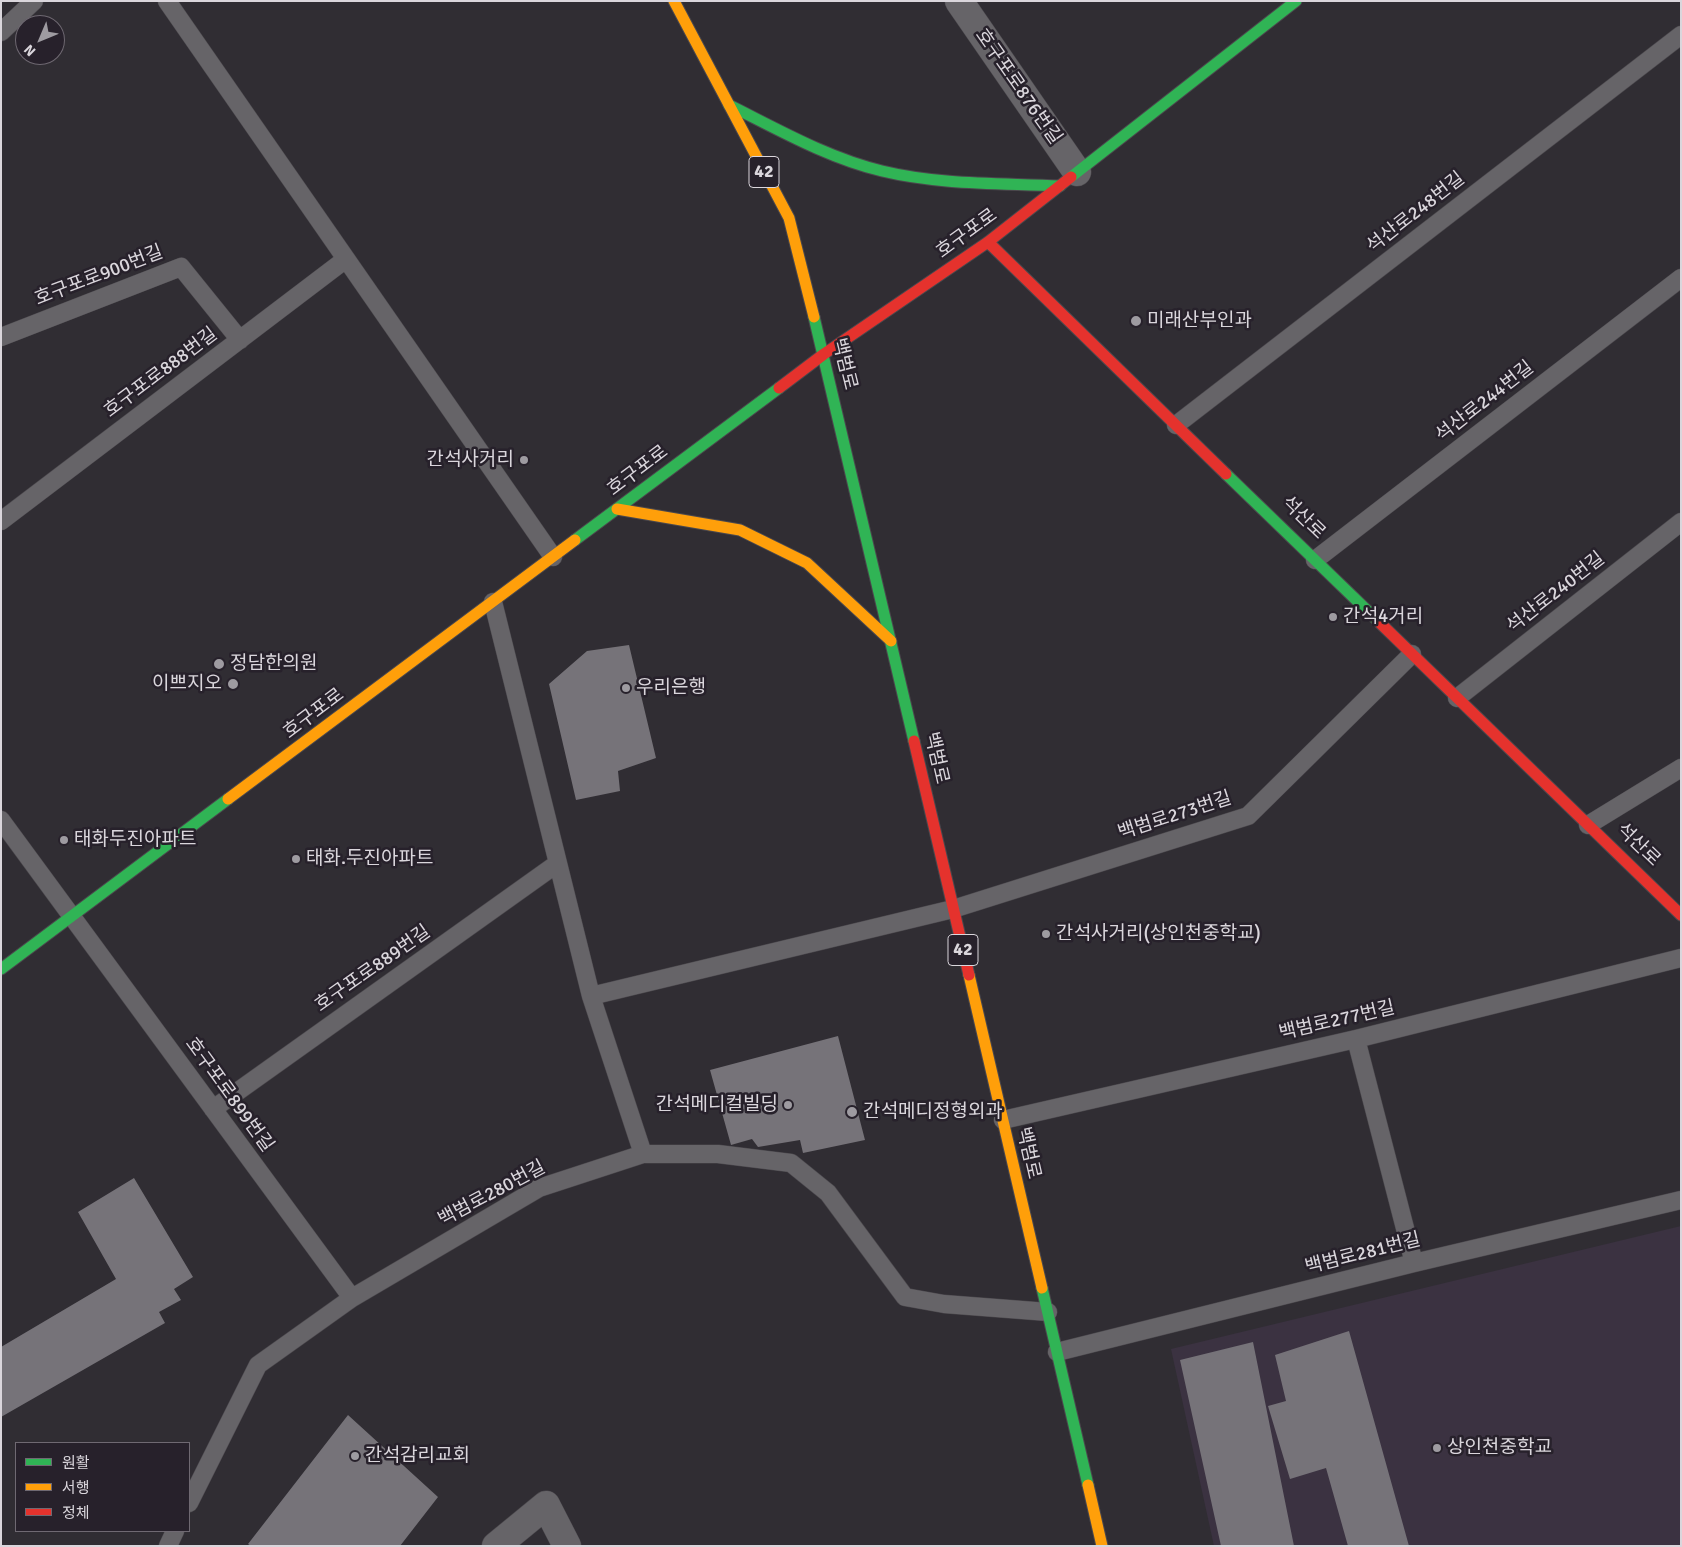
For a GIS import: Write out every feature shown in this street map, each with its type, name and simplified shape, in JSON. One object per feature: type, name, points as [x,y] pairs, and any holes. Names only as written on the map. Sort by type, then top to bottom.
[{"type":"main road","name":"백범로","points":[[674,1],[789,218],[824,354],[1102,1546]]},
{"type":"main road","name":"호구포로","points":[[1,970],[824,354],[988,242],[1296,1]]},
{"type":"main road","points":[[729,105],[836,157],[882,171],[928,179],[1068,179]]},
{"type":"main road","name":"석산로","points":[[988,242],[1681,915]]},
{"type":"main road","points":[[617,509],[740,530],[757,537],[807,563],[891,641]]},
{"type":"street","name":"호구포로876번길","points":[[959,1],[1068,179]]},
{"type":"street","points":[[496,1546],[546,1505],[567,1546]]},
{"type":"lane","points":[[1,32],[34,1]]},
{"type":"lane","points":[[167,1],[553,556]]},
{"type":"lane","name":"석산로248번길","points":[[1176,425],[1681,34]]},
{"type":"lane","name":"호구포로888번길","points":[[1,521],[346,259]]},
{"type":"lane","name":"호구포로900번길","points":[[1,337],[181,267],[240,340]]},
{"type":"lane","name":"석산로244번길","points":[[1315,560],[1681,278]]},
{"type":"lane","name":"석산로240번길","points":[[1457,698],[1681,522]]},
{"type":"lane","points":[[493,602],[591,996],[643,1154]]},
{"type":"lane","name":"백범로273번길","points":[[591,996],[953,909],[1248,816],[1412,654]]},
{"type":"lane","name":"석산로","points":[[1588,825],[1681,768]]},
{"type":"lane","points":[[1,820],[72,917]]},
{"type":"lane","name":"호구포로889번길","points":[[213,1109],[558,863]]},
{"type":"lane","name":"호구포로899번길","points":[[72,917],[352,1298]]},
{"type":"lane","name":"백범로277번길","points":[[1002,1120],[1356,1039],[1681,958]]},
{"type":"lane","points":[[1356,1039],[1414,1263]]},
{"type":"lane","name":"백범로280번길","points":[[190,1501],[258,1365],[352,1298],[539,1188],[643,1154],[718,1154],[791,1163],[828,1193],[906,1297],[944,1304],[1048,1312]]},
{"type":"lane","name":"백범로281번길","points":[[1057,1352],[1414,1263],[1681,1200]]},
{"type":"lane","points":[[168,1546],[175,1532]]},
{"type":"shaded area","name":"상인천중학교","points":[[1681,1226],[1681,1546],[1214,1546],[1171,1349]]},
{"type":"building","points":[[629,645],[656,758],[618,771],[620,791],[576,800],[549,684],[587,651]]},
{"type":"building","name":"간석메디컬빌딩","points":[[838,1036],[865,1140],[803,1153],[800,1140],[758,1147],[752,1139],[731,1145],[710,1070]]},
{"type":"building","points":[[134,1178],[193,1277],[174,1289],[181,1300],[159,1312],[165,1323],[1,1417],[1,1347],[116,1279],[78,1212]]},
{"type":"building","points":[[1349,1331],[1409,1546],[1348,1546],[1326,1468],[1290,1479],[1268,1406],[1286,1401],[1275,1355]]},
{"type":"building","points":[[1253,1342],[1294,1546],[1221,1546],[1180,1360]]},
{"type":"building","name":"간석감리교회","points":[[348,1415],[438,1497],[400,1546],[251,1546],[248,1544]]},
{"type":"traffic: fast","points":[[1071,177],[1296,1]]},
{"type":"traffic: fast","points":[[729,105],[823,151],[882,171],[904,176],[948,181],[1060,186]]},
{"type":"traffic: fast","points":[[814,317],[914,741]]},
{"type":"traffic: fast","points":[[575,540],[779,388]]},
{"type":"traffic: fast","points":[[1226,474],[1377,620]]},
{"type":"traffic: fast","points":[[1,969],[228,799]]},
{"type":"traffic: fast","points":[[1042,1288],[1088,1485]]},
{"type":"traffic: slow","points":[[674,1],[789,218],[814,317]]},
{"type":"traffic: slow","points":[[617,509],[740,530],[807,563],[891,641]]},
{"type":"traffic: slow","points":[[228,799],[575,540]]},
{"type":"traffic: slow","points":[[969,975],[1042,1288]]},
{"type":"traffic: slow","points":[[1088,1485],[1102,1546]]},
{"type":"traffic: jam","points":[[779,388],[824,354],[988,242],[1071,177]]},
{"type":"traffic: jam","points":[[988,242],[1226,474]]},
{"type":"traffic: jam","points":[[1377,620],[1681,915]]},
{"type":"traffic: jam","points":[[914,741],[969,975]]},
{"type":"place","name":"미래산부인과","points":[[1136,321]]},
{"type":"place","name":"간석사거리","points":[[524,460]]},
{"type":"place","name":"간석4거리","points":[[1333,617]]},
{"type":"place","name":"정담한의원","points":[[219,664]]},
{"type":"place","name":"이쁘지오","points":[[233,684]]},
{"type":"place","name":"우리은행","points":[[626,688]]},
{"type":"place","name":"태화두진아파트","points":[[64,840]]},
{"type":"place","name":"태화.두진아파트","points":[[296,859]]},
{"type":"place","name":"간석사거리(상인천중학교)","points":[[1046,934]]},
{"type":"place","name":"간석메디컬빌딩","points":[[788,1105]]},
{"type":"place","name":"간석메디정형외과","points":[[852,1112]]},
{"type":"place","name":"상인천중학교","points":[[1437,1448]]},
{"type":"place","name":"간석감리교회","points":[[355,1456]]}]
